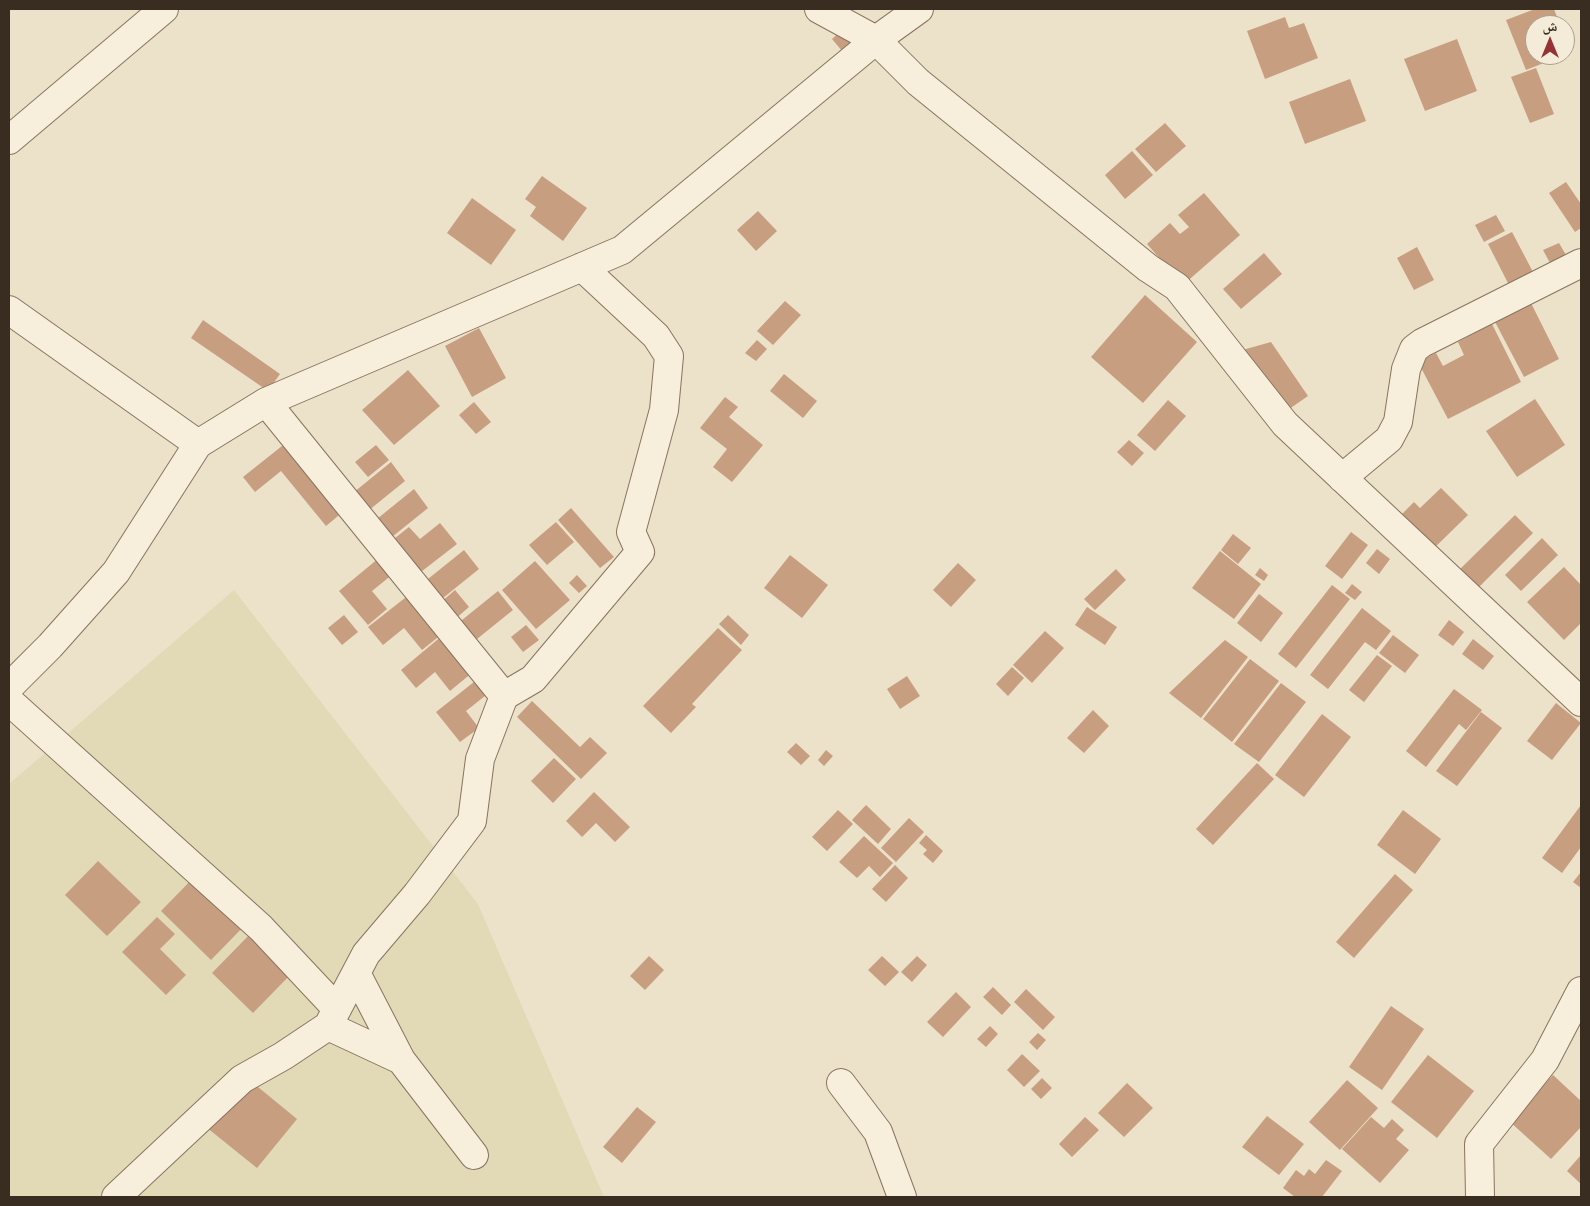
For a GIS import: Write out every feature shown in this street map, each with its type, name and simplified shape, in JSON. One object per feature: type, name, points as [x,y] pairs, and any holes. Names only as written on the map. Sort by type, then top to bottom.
[{"type":"street","points":[[9,140],[164,9]]},
{"type":"street","points":[[818,9],[876,40],[918,82],[1148,268],[1177,286],[1285,424],[1581,702]]},
{"type":"street","points":[[9,687],[50,646],[116,572],[198,444],[266,402],[622,250],[876,40],[919,9]]},
{"type":"street","points":[[1342,478],[1390,439],[1398,422],[1406,369],[1414,349],[1422,343],[1581,263]]},
{"type":"street","points":[[116,1197],[242,1078],[283,1056],[332,1018],[366,954],[472,822],[480,759],[504,696],[533,679],[640,552],[631,532],[664,410],[669,356],[656,336],[582,267]]},
{"type":"street","points":[[9,310],[198,444]]},
{"type":"street","points":[[266,402],[504,696]]},
{"type":"street","points":[[9,701],[261,928],[332,1018],[401,1060]]},
{"type":"street","points":[[356,973],[401,1060],[474,1155]]},
{"type":"street","points":[[1480,1197],[1479,1144],[1545,1060],[1581,991]]},
{"type":"street","points":[[841,1083],[878,1132],[902,1197]]},
{"type":"shaded area","points":[[234,590],[478,904],[604,1197],[9,1197],[9,784]]},
{"type":"building","points":[[1535,9],[1554,9],[1556,15],[1525,15],[1525,65],[1539,65],[1526,70],[1506,20]]},
{"type":"building","points":[[1285,17],[1289,28],[1304,23],[1318,58],[1265,79],[1247,31]]},
{"type":"building","points":[[843,29],[855,42],[843,52],[832,39]]},
{"type":"building","points":[[1457,39],[1477,91],[1425,111],[1404,59]]},
{"type":"building","points":[[1536,68],[1554,114],[1530,123],[1511,77]]},
{"type":"building","points":[[1350,79],[1366,121],[1305,144],[1289,102]]},
{"type":"building","points":[[1165,123],[1186,146],[1156,172],[1135,149]]},
{"type":"building","points":[[1132,151],[1153,175],[1125,199],[1105,175]]},
{"type":"building","points":[[542,176],[587,208],[563,241],[530,216],[536,207],[525,199]]},
{"type":"building","points":[[1566,182],[1581,204],[1581,228],[1575,232],[1549,193]]},
{"type":"building","points":[[1204,193],[1240,235],[1183,285],[1147,244],[1170,223],[1180,234],[1189,227],[1178,215]]},
{"type":"building","points":[[472,198],[516,230],[491,265],[447,233]]},
{"type":"building","points":[[758,211],[777,231],[756,251],[737,230]]},
{"type":"building","points":[[1496,215],[1505,231],[1484,242],[1475,225]]},
{"type":"building","points":[[1512,232],[1533,272],[1509,285],[1488,244]]},
{"type":"building","points":[[1559,243],[1566,255],[1550,263],[1543,250]]},
{"type":"building","points":[[1417,247],[1434,280],[1414,290],[1397,258]]},
{"type":"building","points":[[1264,253],[1282,274],[1241,309],[1223,289]]},
{"type":"building","points":[[1145,295],[1197,342],[1143,403],[1091,357]]},
{"type":"building","points":[[785,301],[801,315],[773,345],[757,331]]},
{"type":"building","points":[[1530,301],[1559,359],[1524,377],[1494,320]]},
{"type":"building","points":[[203,320],[280,374],[268,391],[191,338]]},
{"type":"building","points":[[1492,324],[1521,382],[1448,419],[1418,362],[1436,353],[1443,366],[1464,355],[1458,342]]},
{"type":"building","points":[[479,328],[506,378],[472,397],[445,346]]},
{"type":"building","points":[[757,340],[767,349],[756,361],[745,353]]},
{"type":"building","points":[[1271,342],[1308,396],[1282,414],[1239,351]]},
{"type":"building","points":[[408,370],[440,406],[394,445],[362,410]]},
{"type":"building","points":[[784,374],[817,401],[803,418],[770,391]]},
{"type":"building","points":[[725,397],[738,407],[729,417],[763,445],[732,482],[713,467],[727,449],[700,428]]},
{"type":"building","points":[[1535,399],[1565,445],[1517,477],[1486,431]]},
{"type":"building","points":[[1168,400],[1186,416],[1155,451],[1137,435]]},
{"type":"building","points":[[474,402],[491,422],[476,434],[459,415]]},
{"type":"building","points":[[1129,440],[1144,453],[1132,466],[1117,452]]},
{"type":"building","points":[[287,442],[344,511],[326,526],[281,471],[255,492],[243,477]]},
{"type":"building","points":[[376,445],[389,460],[368,477],[355,462]]},
{"type":"building","points":[[391,462],[405,481],[363,515],[348,497]]},
{"type":"building","points":[[1441,488],[1468,515],[1427,555],[1394,522],[1414,502],[1420,508]]},
{"type":"building","points":[[414,489],[428,508],[387,541],[372,523]]},
{"type":"building","points":[[571,508],[614,557],[600,568],[558,520]]},
{"type":"building","points":[[1515,515],[1533,533],[1475,591],[1456,573]]},
{"type":"building","points":[[556,522],[574,542],[547,565],[529,545]]},
{"type":"building","points":[[440,523],[457,544],[417,575],[390,542],[409,527],[420,539]]},
{"type":"building","points":[[1351,532],[1368,545],[1342,579],[1325,566]]},
{"type":"building","points":[[1233,534],[1251,548],[1238,564],[1221,550]]},
{"type":"building","points":[[1542,538],[1558,555],[1521,591],[1505,575]]},
{"type":"building","points":[[1377,549],[1390,559],[1379,574],[1366,563]]},
{"type":"building","points":[[464,550],[479,569],[438,602],[423,583]]},
{"type":"building","points":[[1220,551],[1261,584],[1234,619],[1192,588]]},
{"type":"building","points":[[790,555],[828,585],[802,618],[764,588]]},
{"type":"building","points":[[379,558],[393,574],[372,591],[387,609],[368,625],[339,591]]},
{"type":"building","points":[[535,561],[570,600],[536,629],[502,590]]},
{"type":"building","points":[[958,563],[976,580],[951,607],[933,590]]},
{"type":"building","points":[[1564,567],[1581,585],[1581,623],[1564,640],[1527,602]]},
{"type":"building","points":[[1260,568],[1268,575],[1264,581],[1255,575]]},
{"type":"building","points":[[1116,569],[1126,580],[1095,610],[1084,599]]},
{"type":"building","points":[[577,575],[587,586],[579,593],[569,583]]},
{"type":"building","points":[[1352,584],[1362,592],[1355,600],[1345,593]]},
{"type":"building","points":[[1332,585],[1350,599],[1296,668],[1278,654]]},
{"type":"building","points":[[455,590],[469,607],[454,620],[440,603]]},
{"type":"building","points":[[498,591],[513,610],[472,643],[457,624]]},
{"type":"building","points":[[410,594],[442,634],[422,650],[404,628],[383,645],[368,627]]},
{"type":"building","points":[[1259,594],[1283,613],[1261,642],[1237,623]]},
{"type":"building","points":[[1087,607],[1117,627],[1105,645],[1075,625]]},
{"type":"building","points":[[1362,608],[1391,631],[1376,650],[1365,642],[1328,689],[1310,675]]},
{"type":"building","points":[[344,615],[358,632],[342,645],[328,628]]},
{"type":"building","points":[[728,615],[749,635],[741,645],[719,624]]},
{"type":"building","points":[[1449,620],[1464,632],[1453,646],[1438,635]]},
{"type":"building","points":[[526,625],[539,640],[523,652],[511,637]]},
{"type":"building","points":[[718,628],[742,650],[692,704],[696,707],[671,733],[643,706]]},
{"type":"building","points":[[1045,631],[1064,648],[1032,683],[1013,665]]},
{"type":"building","points":[[443,635],[473,672],[450,691],[435,672],[416,688],[401,670]]},
{"type":"building","points":[[1393,635],[1419,655],[1405,673],[1379,653]]},
{"type":"building","points":[[1473,639],[1494,656],[1483,670],[1462,654]]},
{"type":"building","points":[[1225,640],[1248,657],[1201,718],[1169,693]]},
{"type":"building","points":[[1377,655],[1392,666],[1364,702],[1349,690]]},
{"type":"building","points":[[1250,659],[1279,681],[1232,742],[1203,719]]},
{"type":"building","points":[[1012,667],[1024,678],[1008,696],[996,684]]},
{"type":"building","points":[[907,676],[920,696],[900,709],[887,689]]},
{"type":"building","points":[[479,678],[490,692],[466,711],[479,728],[460,742],[436,712]]},
{"type":"building","points":[[1281,683],[1306,702],[1259,762],[1234,744]]},
{"type":"building","points":[[1454,689],[1482,710],[1466,730],[1459,724],[1426,767],[1406,751]]},
{"type":"building","points":[[532,701],[580,747],[590,737],[607,753],[581,779],[517,717]]},
{"type":"building","points":[[1556,703],[1581,723],[1552,760],[1527,741]]},
{"type":"building","points":[[1093,710],[1109,726],[1084,753],[1067,738]]},
{"type":"building","points":[[1481,712],[1502,728],[1457,786],[1436,771]]},
{"type":"building","points":[[1322,714],[1351,737],[1304,797],[1275,775]]},
{"type":"building","points":[[796,743],[810,756],[801,765],[787,752]]},
{"type":"building","points":[[826,750],[833,756],[824,766],[818,760]]},
{"type":"building","points":[[554,758],[576,779],[553,803],[531,781]]},
{"type":"building","points":[[1257,763],[1274,779],[1213,845],[1196,829]]},
{"type":"building","points":[[594,792],[630,827],[615,842],[596,823],[582,837],[566,821]]},
{"type":"building","points":[[866,805],[891,829],[878,844],[852,820]]},
{"type":"building","points":[[1581,805],[1581,847],[1562,873],[1542,858]]},
{"type":"building","points":[[838,810],[853,824],[827,851],[812,837]]},
{"type":"building","points":[[1403,810],[1441,839],[1415,874],[1377,845]]},
{"type":"building","points":[[909,818],[924,832],[896,862],[881,848]]},
{"type":"building","points":[[926,835],[943,851],[933,863],[923,854],[927,850],[919,843]]},
{"type":"building","points":[[864,836],[893,863],[880,877],[869,866],[857,878],[839,862]]},
{"type":"building","points":[[98,861],[141,902],[107,936],[65,895]]},
{"type":"building","points":[[895,865],[908,878],[886,902],[872,889]]},
{"type":"building","points":[[199,872],[249,921],[211,960],[161,911]]},
{"type":"building","points":[[1581,872],[1581,888],[1573,882]]},
{"type":"building","points":[[1395,874],[1413,890],[1354,958],[1336,942]]},
{"type":"building","points":[[157,917],[175,934],[160,949],[186,975],[166,995],[122,952]]},
{"type":"building","points":[[253,931],[294,971],[253,1013],[212,973]]},
{"type":"building","points":[[649,956],[664,970],[645,990],[630,976]]},
{"type":"building","points":[[882,956],[899,972],[885,986],[868,970]]},
{"type":"building","points":[[917,956],[927,965],[912,982],[901,972]]},
{"type":"building","points":[[993,987],[1011,1005],[1002,1015],[983,997]]},
{"type":"building","points":[[1026,989],[1055,1017],[1043,1030],[1014,1002]]},
{"type":"building","points":[[956,992],[971,1007],[943,1037],[927,1022]]},
{"type":"building","points":[[1391,1006],[1424,1029],[1382,1090],[1349,1067]]},
{"type":"building","points":[[990,1026],[998,1034],[986,1047],[977,1039]]},
{"type":"building","points":[[1038,1033],[1046,1040],[1037,1050],[1029,1042]]},
{"type":"building","points":[[1022,1054],[1040,1071],[1024,1087],[1007,1070]]},
{"type":"building","points":[[1428,1055],[1474,1091],[1437,1138],[1391,1102]]},
{"type":"building","points":[[1553,1075],[1581,1101],[1581,1127],[1551,1159],[1509,1121]]},
{"type":"building","points":[[247,1078],[297,1119],[257,1168],[206,1127]]},
{"type":"building","points":[[1042,1078],[1052,1088],[1041,1099],[1031,1089]]},
{"type":"building","points":[[1347,1080],[1378,1108],[1340,1150],[1309,1122]]},
{"type":"building","points":[[1127,1083],[1153,1108],[1124,1137],[1098,1113]]},
{"type":"building","points":[[637,1107],[656,1122],[622,1163],[603,1147]]},
{"type":"building","points":[[1267,1116],[1304,1144],[1279,1175],[1242,1147]]},
{"type":"building","points":[[1085,1117],[1099,1130],[1072,1157],[1059,1144]]},
{"type":"building","points":[[1371,1117],[1384,1128],[1392,1119],[1404,1130],[1396,1139],[1409,1150],[1380,1183],[1342,1149]]},
{"type":"building","points":[[1581,1155],[1581,1184],[1567,1171]]},
{"type":"building","points":[[1326,1160],[1342,1171],[1322,1197],[1295,1197],[1283,1188],[1296,1170],[1304,1176],[1309,1169],[1315,1174]]}]
